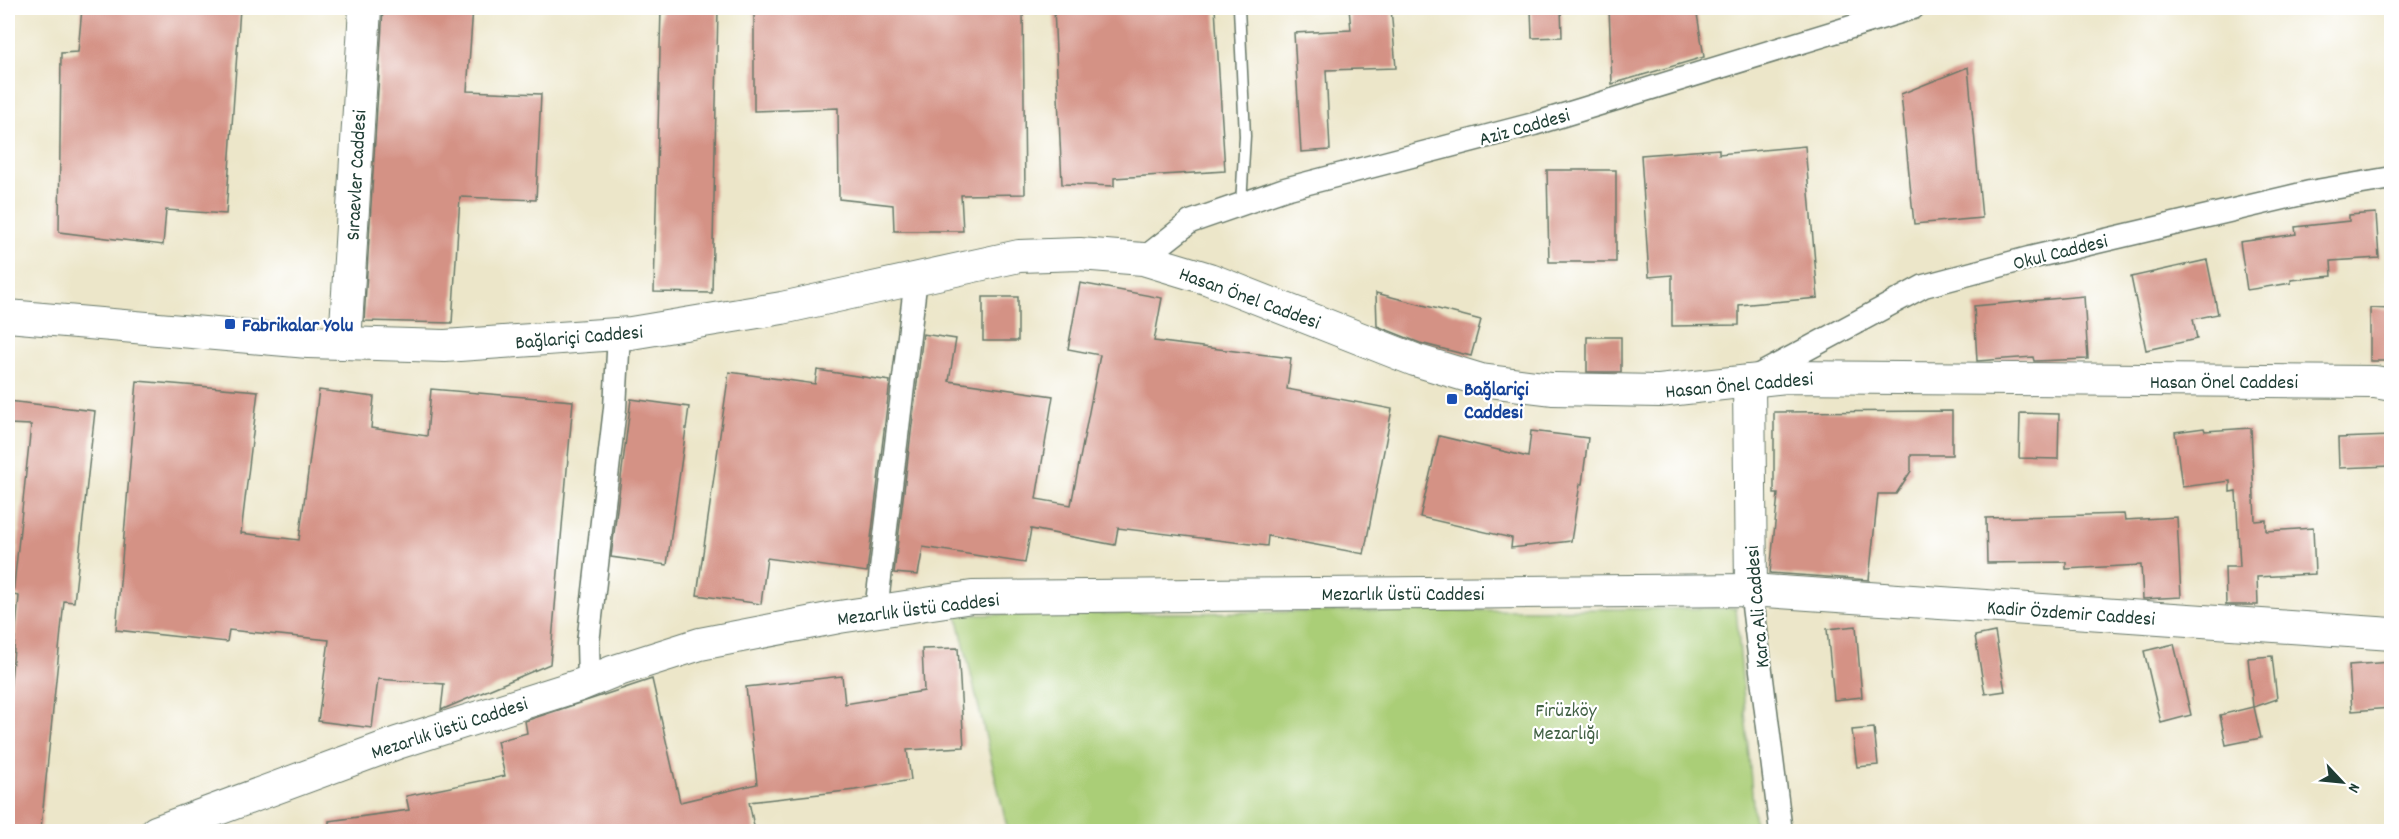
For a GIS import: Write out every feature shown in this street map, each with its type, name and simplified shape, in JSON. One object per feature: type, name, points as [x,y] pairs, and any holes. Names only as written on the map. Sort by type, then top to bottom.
[{"type":"street","name":"Sıraevler Caddesi","points":[[345,343],[365,8]]},
{"type":"street","name":"Aziz Caddesi","points":[[1143,259],[1190,222],[1285,189],[1534,124],[1913,8]]},
{"type":"street","name":"Okul Caddesi","points":[[1749,381],[1924,286],[2029,258],[2310,192],[2391,178]]},
{"type":"street","name":"Bağlariçi Caddesi","points":[[8,316],[308,342],[445,346],[619,334],[782,308],[1019,256],[1080,254],[1143,259]]},
{"type":"street","name":"Hasan Önel Caddesi","points":[[1143,259],[1209,279],[1415,360],[1481,380],[1552,389],[1659,391],[1786,376],[2375,382],[2391,385]]},
{"type":"street","points":[[876,611],[916,278]]},
{"type":"street","points":[[589,682],[588,643],[615,408],[619,334]]},
{"type":"street","name":"Kara Ali Caddesi","points":[[1749,381],[1750,590],[1781,831]]},
{"type":"street","name":"Mezarlık Üstü Caddesi","points":[[156,831],[202,819],[397,743],[700,644],[876,611],[972,597],[1750,590]]},
{"type":"street","name":"Kadir Özdemir Caddesi","points":[[1750,590],[2391,634]]},
{"type":"lane","points":[[1239,8],[1245,136],[1241,204]]},
{"type":"green space","name":"Firüzköy Mezarlığı","points":[[1736,608],[1755,827],[1667,832],[1008,831],[957,615]]},
{"type":"building","points":[[82,8],[240,8],[226,214],[166,210],[163,245],[59,232],[61,53],[78,52]]},
{"type":"building","points":[[383,8],[473,8],[467,91],[541,94],[536,200],[460,197],[452,323],[364,321]]},
{"type":"building","points":[[661,8],[718,8],[712,293],[654,292]]},
{"type":"building","points":[[754,8],[1023,8],[1025,194],[961,195],[963,231],[894,231],[893,205],[839,199],[838,108],[754,111]]},
{"type":"building","points":[[1054,8],[1215,8],[1225,171],[1114,178],[1114,186],[1062,184]]},
{"type":"building","points":[[1349,8],[1391,8],[1396,68],[1326,70],[1330,150],[1301,152],[1294,33],[1351,30]]},
{"type":"building","points":[[1531,8],[1561,8],[1562,37],[1532,38]]},
{"type":"building","points":[[1609,8],[1696,8],[1704,57],[1612,84]]},
{"type":"building","points":[[1968,67],[1982,218],[1914,224],[1901,94]]},
{"type":"building","points":[[1805,146],[1818,298],[1739,305],[1739,325],[1672,326],[1672,275],[1649,277],[1641,155],[1719,149],[1719,154]]},
{"type":"building","points":[[1547,170],[1616,170],[1616,262],[1549,262]]},
{"type":"building","points":[[2376,213],[2379,258],[2331,261],[2332,276],[2291,280],[2291,283],[2247,290],[2240,242],[2296,234],[2295,227],[2349,221],[2349,215]]},
{"type":"building","points":[[2207,260],[2218,314],[2193,319],[2197,339],[2146,350],[2131,277]]},
{"type":"building","points":[[1080,283],[1162,298],[1154,341],[1291,358],[1287,389],[1392,409],[1364,554],[1268,536],[1267,546],[1118,528],[1115,545],[1031,529],[1025,563],[923,547],[918,575],[894,573],[923,334],[956,339],[949,381],[1053,396],[1036,499],[1071,505],[1100,355],[1068,349]]},
{"type":"building","points":[[1376,293],[1481,320],[1471,356],[1420,343],[1377,326]]},
{"type":"building","points":[[2084,296],[2088,359],[2034,361],[2033,357],[1977,361],[1974,306]]},
{"type":"building","points":[[983,297],[1018,297],[1018,341],[983,341]]},
{"type":"building","points":[[2370,308],[2391,309],[2391,361],[2370,361]]},
{"type":"building","points":[[1587,337],[1621,337],[1621,372],[1587,372]]},
{"type":"building","points":[[817,370],[890,381],[867,572],[767,558],[761,604],[697,595],[729,372],[815,384]]},
{"type":"building","points":[[137,381],[258,391],[241,533],[299,540],[319,390],[374,397],[371,428],[427,436],[431,389],[573,401],[550,664],[441,710],[444,684],[378,679],[372,728],[318,721],[329,640],[229,630],[227,642],[116,630]]},
{"type":"building","points":[[631,399],[689,407],[667,565],[611,557]]},
{"type":"building","points":[[8,401],[95,411],[74,602],[64,601],[41,828],[26,831],[8,831],[8,712],[19,596],[13,595],[31,425],[8,424]]},
{"type":"building","points":[[1952,411],[1952,455],[1911,455],[1911,471],[1896,494],[1878,494],[1869,580],[1770,573],[1778,494],[1774,494],[1774,412]]},
{"type":"building","points":[[2020,413],[2059,414],[2058,459],[2019,458]]},
{"type":"building","points":[[2204,428],[2205,431],[2251,428],[2255,521],[2266,520],[2266,531],[2313,528],[2315,574],[2257,577],[2258,605],[2226,605],[2225,567],[2240,567],[2236,491],[2230,492],[2230,481],[2182,487],[2175,432]]},
{"type":"building","points":[[1531,431],[1588,438],[1571,541],[1511,548],[1512,538],[1420,517],[1439,436],[1528,457]]},
{"type":"building","points":[[2391,436],[2391,466],[2339,468],[2338,438]]},
{"type":"building","points":[[2124,514],[2125,520],[2177,517],[2181,597],[2143,599],[2141,565],[2066,569],[2066,562],[1987,563],[1986,518]]},
{"type":"building","points":[[1856,626],[1862,697],[1834,700],[1827,629]]},
{"type":"building","points":[[1995,632],[2005,691],[1985,694],[1975,636]]},
{"type":"building","points":[[2174,644],[2191,715],[2161,723],[2144,651]]},
{"type":"building","points":[[958,648],[964,747],[907,750],[911,780],[855,790],[749,802],[755,831],[329,831],[329,821],[409,810],[406,796],[505,776],[497,741],[527,733],[525,721],[652,679],[680,802],[757,784],[746,687],[842,676],[845,704],[924,691],[922,649]]},
{"type":"building","points":[[2272,656],[2277,699],[2254,707],[2261,738],[2226,745],[2220,715],[2253,707],[2248,658]]},
{"type":"building","points":[[2391,662],[2391,708],[2352,711],[2349,665]]},
{"type":"building","points":[[1874,728],[1878,765],[1857,767],[1852,730]]},
{"type":"place","name":"Fabrikalar Yolu","points":[[230,324]]},
{"type":"place","name":"Bağlariçi Caddesi","points":[[1452,399]]}]
